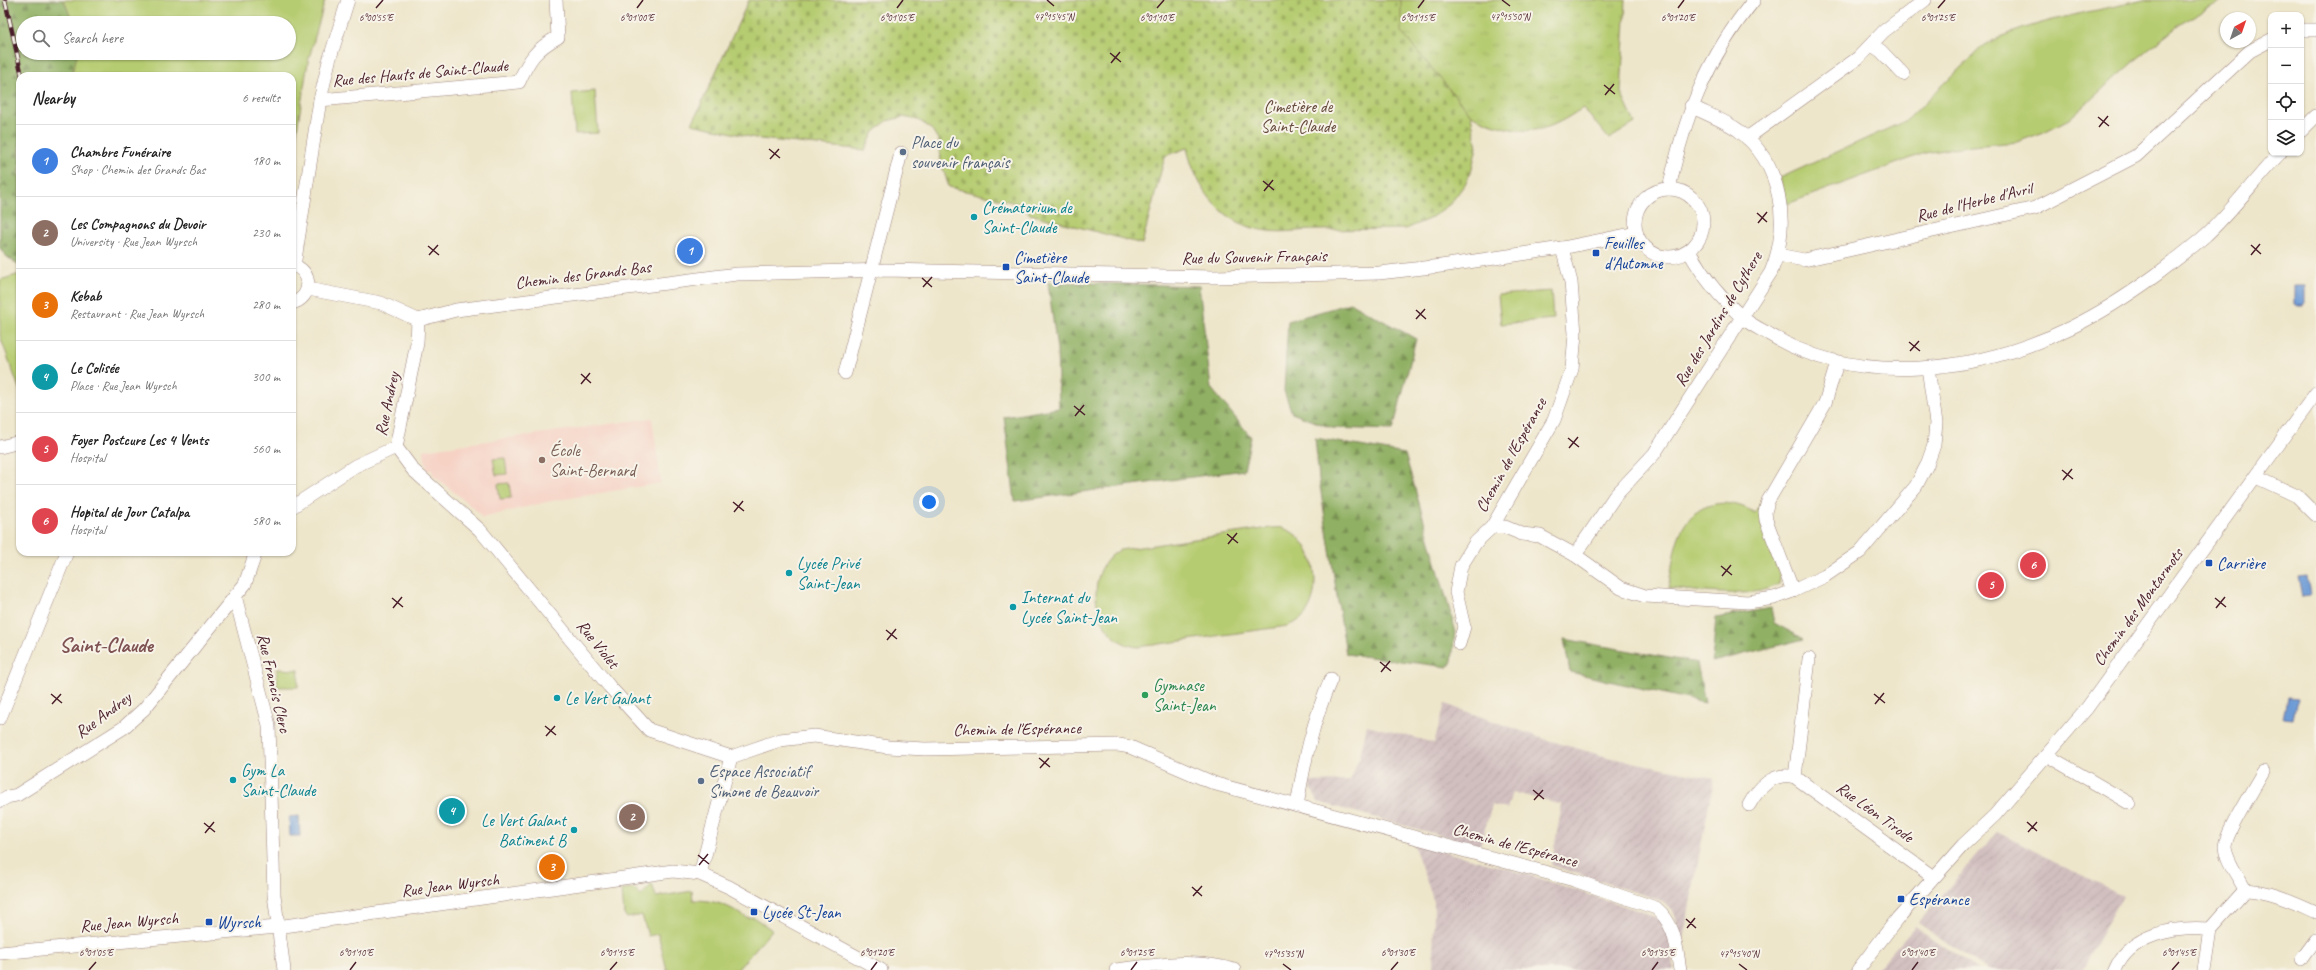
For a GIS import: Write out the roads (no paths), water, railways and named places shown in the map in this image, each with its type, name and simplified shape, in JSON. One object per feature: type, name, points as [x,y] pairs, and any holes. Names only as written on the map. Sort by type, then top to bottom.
[{"type":"street","points":[[296,248],[320,100],[329,62],[348,0]]},
{"type":"street","name":"Rue des Hauts de Saint-Claude","points":[[320,100],[519,82],[533,55],[544,45],[558,37],[556,0]]},
{"type":"street","points":[[1669,189],[1680,141],[1691,106],[1723,43],[1754,0]]},
{"type":"street","points":[[1747,138],[1809,95],[1872,45],[1884,31],[1925,0]]},
{"type":"street","points":[[2304,30],[2316,30]]},
{"type":"street","name":"Rue de l'Herbe d'Avril","points":[[1778,255],[1804,260],[2036,208],[2136,156],[2250,51],[2268,42]]},
{"type":"street","points":[[1872,45],[1881,50],[1903,74]]},
{"type":"street","name":"Rue des Jardins de Cythere","points":[[1575,556],[1615,496],[1654,454],[1771,272],[1778,255],[1782,218],[1778,192],[1770,170],[1747,138],[1737,130],[1691,106]]},
{"type":"street","points":[[2304,128],[2316,116]]},
{"type":"street","points":[[845,373],[901,153]]},
{"type":"street","points":[[1689,251],[1700,272],[1742,318],[1789,346],[1837,363],[1882,370],[1928,368],[2009,352],[2071,328],[2110,306],[2162,270],[2207,234],[2277,156]]},
{"type":"street","points":[[1669,189],[1681,191],[1690,196],[1698,205],[1702,216],[1701,236],[1689,251],[1679,256],[1668,257],[1658,255],[1641,243],[1636,233],[1634,223],[1636,212],[1641,202],[1649,195],[1669,189]]},
{"type":"street","name":"Rue du Souvenir Français","points":[[870,271],[1214,276],[1343,274],[1412,270],[1562,248],[1636,233]]},
{"type":"street","name":"Chemin de l'Espérance","points":[[1459,644],[1464,627],[1456,592],[1461,566],[1476,542],[1492,527],[1554,420],[1572,369],[1575,334],[1572,289],[1562,248]]},
{"type":"street","points":[[296,267],[299,268],[307,277],[308,288],[303,298],[296,301]]},
{"type":"street","name":"Chemin des Grands Bas","points":[[418,320],[456,310],[737,274],[870,271]]},
{"type":"street","points":[[308,288],[381,303],[418,320]]},
{"type":"street","name":"Rue Andrey","points":[[296,503],[355,466],[396,447],[417,343],[418,320]]},
{"type":"street","points":[[1793,591],[1764,512],[1768,501],[1826,403],[1837,363]]},
{"type":"street","points":[[1492,527],[1505,527],[1522,534],[1540,536],[1575,556],[1621,588],[1645,596],[1748,602],[1774,598],[1826,576],[1860,552],[1916,486],[1927,465],[1934,445],[1936,423],[1928,368]]},
{"type":"street","name":"Chemin des Montarmots","points":[[1858,970],[1898,918],[1933,877],[1963,845],[1995,815],[2048,756],[2087,708],[2316,393]]},
{"type":"street","points":[[0,447],[16,443]]},
{"type":"street","name":"Rue Violet","points":[[396,447],[413,470],[480,530],[648,730],[731,757]]},
{"type":"street","points":[[2256,477],[2297,496],[2316,515]]},
{"type":"street","points":[[0,718],[65,556]]},
{"type":"street","name":"Rue Andrey","points":[[3,799],[16,795],[130,722],[144,709],[245,584],[255,556]]},
{"type":"street","name":"Rue Francis Clerc","points":[[235,596],[269,725],[274,895],[277,927],[284,970]]},
{"type":"street","points":[[1749,805],[1755,794],[1768,781],[1789,776],[1795,777],[1809,659]]},
{"type":"street","points":[[1297,806],[1305,759],[1319,705],[1331,679]]},
{"type":"street","name":"Chemin de l'Espérance","points":[[731,757],[780,740],[814,736],[888,747],[925,749],[1119,745],[1139,750],[1216,784],[1567,878],[1656,908],[1667,918],[1673,931],[1680,970]]},
{"type":"street","points":[[2048,756],[2129,803]]},
{"type":"street","points":[[700,874],[731,757]]},
{"type":"street","points":[[2245,890],[2228,857],[2225,846],[2230,831],[2263,772]]},
{"type":"street","name":"Rue Léon Tirode","points":[[1795,777],[1933,877]]},
{"type":"street","name":"Rue Jean Wyrsch","points":[[0,953],[277,927],[672,872],[700,874],[729,887],[880,970]]},
{"type":"street","points":[[2245,890],[2260,891],[2280,897],[2316,912]]},
{"type":"street","points":[[2204,970],[2210,929],[2245,890]]},
{"type":"street","points":[[2115,970],[2124,953],[2152,935],[2164,931],[2193,928],[2210,929]]},
{"type":"street","points":[[2302,959],[2316,940]]},
{"type":"street","points":[[1116,970],[1187,963],[1216,964],[1234,970]]},
{"type":"water","points":[[2295,286],[2305,286],[2305,304],[2303,306],[2298,306],[2295,304]]},
{"type":"water","points":[[2307,575],[2310,596],[2302,597],[2298,576]]},
{"type":"water","points":[[2287,698],[2297,699],[2293,719],[2283,718]]},
{"type":"water","points":[[299,816],[300,836],[290,836],[289,817]]},
{"type":"railway","points":[[5,0],[16,49]]},
{"type":"railway","points":[[18,60],[21,72]]},
{"type":"place","name":"Place du souvenir français","points":[[903,152]]},
{"type":"place","name":"Crématorium de Saint-Claude","points":[[974,217]]},
{"type":"place","name":"Chambre Funéraire","points":[[690,251]]},
{"type":"place","name":"Feuilles d'Automne","points":[[1596,253]]},
{"type":"place","name":"Cimetière Saint-Claude","points":[[1006,267]]},
{"type":"place","name":"École Saint-Bernard","points":[[542,460]]},
{"type":"place","name":"Carrière","points":[[2209,563]]},
{"type":"place","name":"Hopital de Jour Catalpa","points":[[2033,565]]},
{"type":"place","name":"Lycée Privé Saint-Jean","points":[[789,573]]},
{"type":"place","name":"Foyer Postcure Les 4 Vents","points":[[1991,585]]},
{"type":"place","name":"Internat du Lycée Saint-Jean","points":[[1013,607]]},
{"type":"place","name":"Gymnase Saint-Jean","points":[[1145,695]]},
{"type":"place","name":"Le Vert Galant","points":[[557,698]]},
{"type":"place","name":"Gym La Saint-Claude","points":[[233,780]]},
{"type":"place","name":"Espace Associatif Simone de Beauvoir","points":[[701,781]]},
{"type":"place","name":"Le Colisée","points":[[452,811]]},
{"type":"place","name":"Les Compagnons du Devoir","points":[[632,817]]},
{"type":"place","name":"Le Vert Galant Batiment B","points":[[574,830]]},
{"type":"place","name":"Kebab","points":[[552,867]]},
{"type":"place","name":"Espérance","points":[[1901,899]]},
{"type":"place","name":"Lycée St-Jean","points":[[754,912]]},
{"type":"place","name":"Wyrsch","points":[[209,922]]},
{"type":"district","name":"Saint-Claude","points":[[106,645]]},
{"type":"park label","name":"Cimetière de Saint-Claude","points":[[1298,116]]}]
